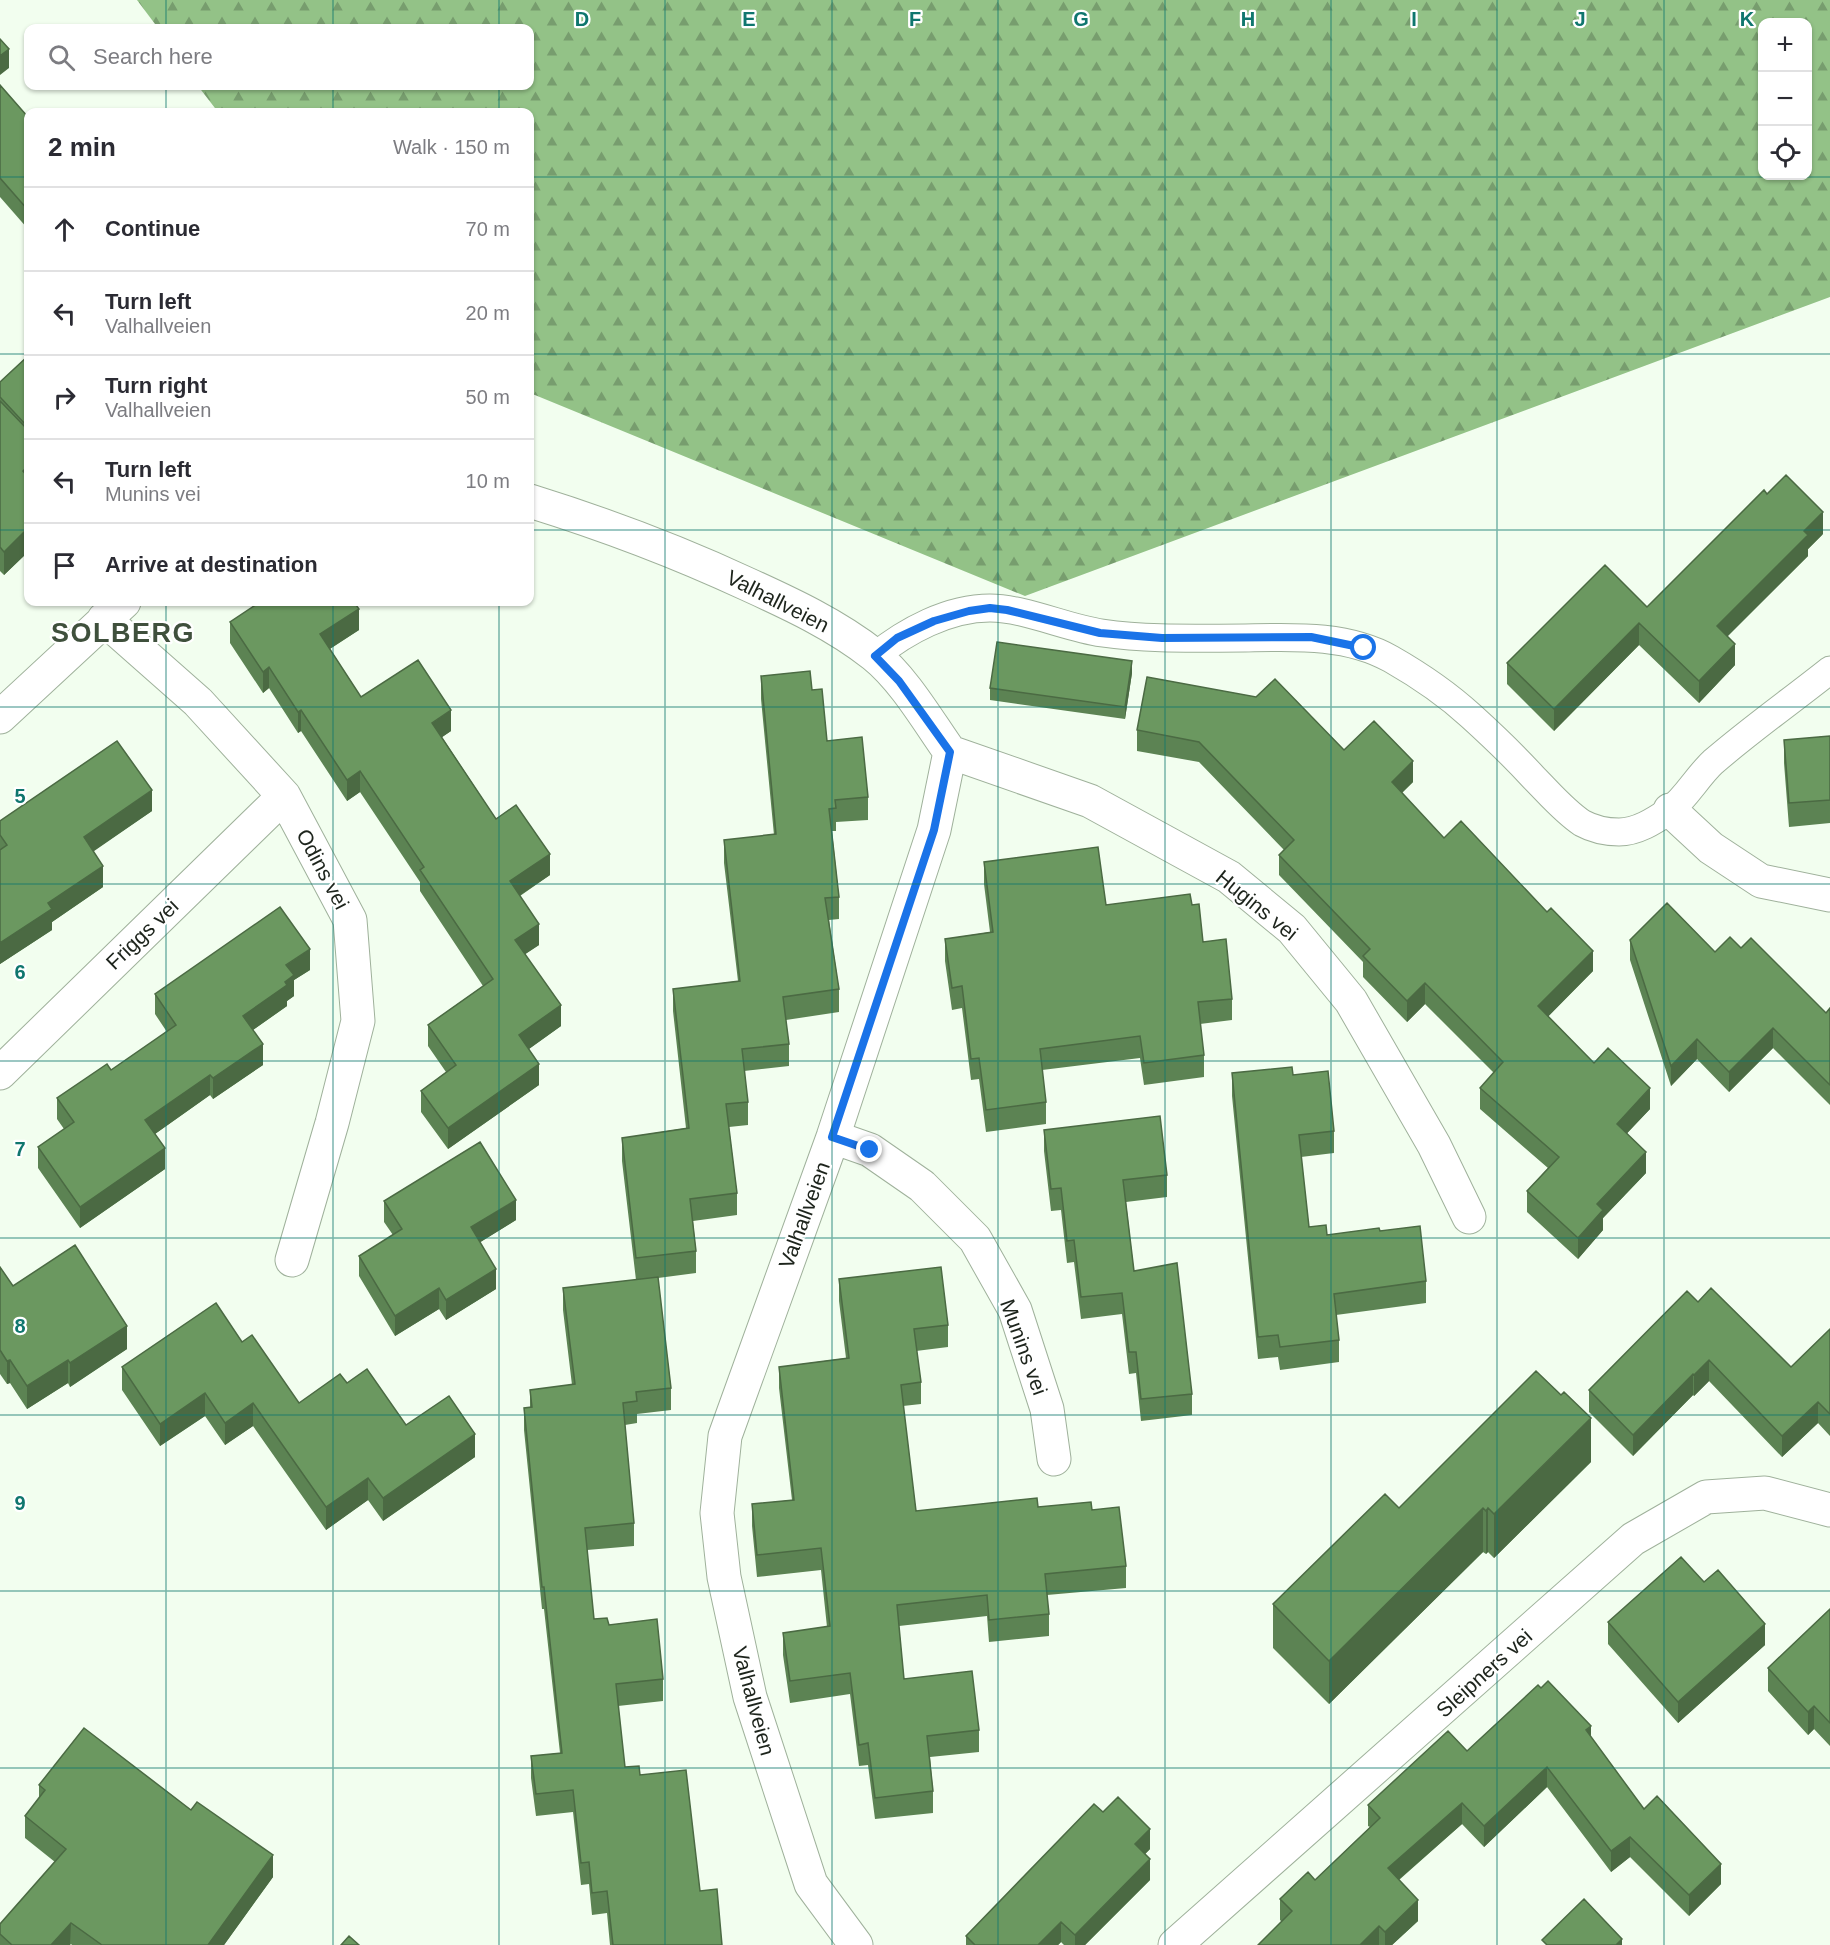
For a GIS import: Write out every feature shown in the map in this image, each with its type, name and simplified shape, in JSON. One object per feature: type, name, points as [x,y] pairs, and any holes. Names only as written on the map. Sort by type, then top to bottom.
[{"type":"street","name":"Valhallveien","points":[[534,502],[591,520],[705,564],[802,609],[875,656],[899,681],[950,752],[934,830],[832,1137],[725,1436],[717,1513],[724,1578],[750,1697],[811,1884],[856,1945]]},
{"type":"street","points":[[0,717],[114,610]]},
{"type":"street","name":"Odins vei","points":[[114,610],[284,796],[350,920],[358,1021],[332,1123],[292,1260]]},
{"type":"street","name":"Hugins vei","points":[[950,752],[1090,801],[1229,877],[1292,929],[1351,1001],[1434,1144],[1469,1217]]},
{"type":"street","name":"Friggs vei","points":[[0,1073],[284,796]]},
{"type":"street","points":[[1670,810],[1711,848],[1761,881],[1830,895]]},
{"type":"street","name":"Munins vei","points":[[832,1137],[870,1150],[922,1186],[975,1239],[1015,1310],[1047,1408],[1054,1459]]},
{"type":"street","name":"Sleipners vei","points":[[1175,1945],[1633,1539],[1706,1497],[1765,1493],[1830,1510]]},
{"type":"lane","points":[[875,656],[897,638],[934,621],[969,611],[990,608],[1007,610],[1100,633],[1162,638],[1311,637],[1364,648],[1388,657],[1433,686],[1468,713],[1501,743],[1561,806],[1584,824],[1603,831],[1620,832],[1638,830],[1670,810],[1712,764],[1830,670]]},
{"type":"green space","points":[[137,0],[1830,0],[1830,297],[1025,596],[534,395],[534,108],[215,108],[201,90],[534,90],[534,24],[155,24]]},
{"type":"building","points":[[0,39],[9,49],[0,56]]},
{"type":"building","points":[[0,85],[24,112],[24,205],[0,178]]},
{"type":"building","points":[[24,360],[24,423],[0,397],[0,382]]},
{"type":"building","points":[[0,401],[24,426],[24,532],[4,552],[0,547]]},
{"type":"building","points":[[1786,475],[1823,512],[1804,531],[1808,535],[1717,626],[1735,644],[1699,681],[1639,623],[1554,709],[1507,663],[1605,565],[1647,607],[1764,490],[1767,494]]},
{"type":"building","points":[[254,606],[357,606],[359,609],[320,634],[361,697],[418,660],[451,710],[432,723],[496,819],[516,805],[550,854],[510,881],[539,924],[515,940],[561,1005],[519,1035],[539,1064],[448,1128],[421,1091],[456,1065],[428,1025],[493,979],[420,870],[424,867],[360,771],[347,780],[301,710],[298,712],[269,667],[263,672],[230,622]]},
{"type":"building","points":[[997,642],[1132,661],[1125,707],[990,688]]},
{"type":"building","points":[[810,671],[812,690],[822,689],[827,741],[862,737],[868,797],[835,800],[836,808],[829,809],[839,897],[825,898],[839,989],[783,997],[789,1044],[742,1049],[748,1102],[726,1104],[737,1193],[690,1199],[696,1251],[636,1258],[622,1138],[689,1128],[673,989],[740,981],[724,840],[776,834],[761,676]]},
{"type":"building","points":[[1147,677],[1256,697],[1275,679],[1344,750],[1374,721],[1413,761],[1392,782],[1444,838],[1461,821],[1547,912],[1551,908],[1593,951],[1538,1006],[1594,1063],[1608,1048],[1650,1088],[1617,1124],[1646,1152],[1597,1204],[1603,1210],[1578,1238],[1527,1191],[1559,1157],[1480,1088],[1503,1062],[1425,983],[1407,1001],[1363,956],[1370,949],[1279,855],[1294,840],[1199,742],[1137,730]]},
{"type":"building","points":[[1830,736],[1830,800],[1789,803],[1784,740]]},
{"type":"building","points":[[117,741],[152,790],[84,837],[103,866],[48,903],[52,909],[0,943],[0,850],[7,845],[0,835],[0,821]]},
{"type":"building","points":[[1098,847],[1106,905],[1190,894],[1192,905],[1199,904],[1203,942],[1226,939],[1232,999],[1198,1002],[1204,1055],[1144,1063],[1140,1036],[1040,1049],[1046,1102],[986,1110],[979,1058],[971,1059],[962,986],[952,988],[945,939],[993,932],[984,862]]},
{"type":"building","points":[[1667,903],[1715,952],[1730,937],[1741,948],[1751,938],[1826,1013],[1830,1008],[1830,1085],[1773,1028],[1729,1072],[1697,1039],[1671,1066],[1630,940]]},
{"type":"building","points":[[280,907],[310,949],[286,965],[294,975],[285,982],[287,985],[243,1016],[263,1044],[213,1078],[210,1075],[145,1120],[165,1148],[80,1207],[38,1147],[74,1122],[57,1098],[107,1064],[111,1070],[176,1025],[155,994]]},
{"type":"building","points":[[1292,1067],[1293,1075],[1328,1071],[1334,1131],[1299,1135],[1309,1227],[1326,1225],[1327,1235],[1379,1228],[1380,1231],[1420,1226],[1426,1281],[1334,1294],[1339,1340],[1280,1347],[1278,1335],[1258,1337],[1232,1073]]},
{"type":"building","points":[[1160,1116],[1167,1175],[1123,1180],[1134,1271],[1177,1263],[1192,1394],[1141,1399],[1136,1352],[1129,1352],[1122,1293],[1081,1297],[1074,1240],[1067,1241],[1061,1188],[1051,1189],[1044,1130]]},
{"type":"building","points":[[480,1142],[516,1200],[471,1227],[496,1269],[446,1300],[439,1288],[395,1316],[359,1256],[402,1229],[384,1201]]},
{"type":"building","points":[[75,1245],[127,1326],[70,1363],[68,1360],[27,1386],[10,1360],[7,1361],[0,1350],[0,1267],[13,1286]]},
{"type":"building","points":[[941,1267],[948,1325],[914,1329],[921,1382],[901,1385],[916,1511],[1037,1498],[1038,1507],[1091,1502],[1092,1510],[1119,1507],[1126,1566],[1045,1574],[1049,1614],[989,1620],[987,1595],[897,1605],[904,1679],[972,1671],[979,1730],[927,1736],[933,1791],[875,1798],[868,1743],[859,1745],[850,1673],[790,1681],[783,1633],[830,1626],[821,1548],[757,1555],[752,1504],[794,1500],[779,1367],[849,1358],[839,1279]]},
{"type":"building","points":[[658,1277],[671,1388],[636,1392],[637,1401],[623,1403],[634,1523],[585,1528],[594,1619],[607,1618],[609,1625],[657,1619],[663,1679],[616,1684],[625,1767],[639,1766],[640,1775],[686,1770],[700,1891],[717,1889],[722,1945],[613,1945],[607,1891],[592,1893],[589,1862],[581,1863],[573,1790],[536,1794],[531,1756],[562,1753],[524,1408],[532,1407],[530,1390],[575,1384],[563,1288]]},
{"type":"building","points":[[1711,1288],[1791,1367],[1830,1329],[1830,1414],[1818,1402],[1782,1436],[1709,1360],[1633,1435],[1589,1390],[1687,1291],[1698,1302]]},
{"type":"building","points":[[216,1303],[242,1342],[252,1335],[299,1403],[340,1374],[347,1383],[367,1369],[406,1425],[449,1396],[475,1434],[383,1498],[368,1478],[326,1507],[253,1403],[225,1423],[205,1393],[160,1424],[122,1367]]},
{"type":"building","points":[[1536,1371],[1561,1395],[1564,1392],[1591,1418],[1494,1514],[1488,1508],[1486,1511],[1483,1508],[1329,1661],[1273,1604],[1385,1494],[1399,1508]]},
{"type":"building","points":[[1681,1557],[1704,1582],[1718,1570],[1765,1624],[1678,1702],[1608,1622]]},
{"type":"building","points":[[1830,1609],[1830,1723],[1814,1706],[1808,1712],[1768,1668]]},
{"type":"building","points":[[1548,1681],[1591,1726],[1586,1730],[1644,1809],[1657,1796],[1721,1864],[1689,1895],[1630,1837],[1611,1851],[1547,1767],[1484,1826],[1462,1803],[1388,1868],[1418,1900],[1385,1932],[1379,1926],[1360,1945],[1258,1945],[1292,1911],[1280,1899],[1308,1872],[1315,1880],[1380,1818],[1368,1805],[1448,1731],[1467,1751],[1538,1685],[1541,1688]]},
{"type":"building","points":[[84,1728],[191,1810],[197,1802],[273,1855],[208,1945],[102,1945],[71,1923],[51,1945],[12,1945],[0,1934],[0,1924],[66,1849],[25,1816],[45,1790],[39,1785]]},
{"type":"building","points":[[1118,1797],[1150,1829],[1135,1844],[1150,1859],[1075,1935],[1061,1922],[1038,1945],[975,1945],[966,1936],[1094,1804],[1103,1812]]},
{"type":"building","points":[[1584,1899],[1622,1939],[1616,1945],[1547,1945],[1542,1940]]},
{"type":"building","points":[[349,1936],[359,1945],[341,1945]]},
{"type":"district","name":"SOLBERG","points":[[123,633]]},
{"type":"route","points":[[870,1150],[832,1137],[934,830],[950,752],[899,681],[875,656],[897,638],[934,621],[969,611],[990,608],[1007,610],[1100,633],[1162,638],[1311,637],[1364,648]]}]
